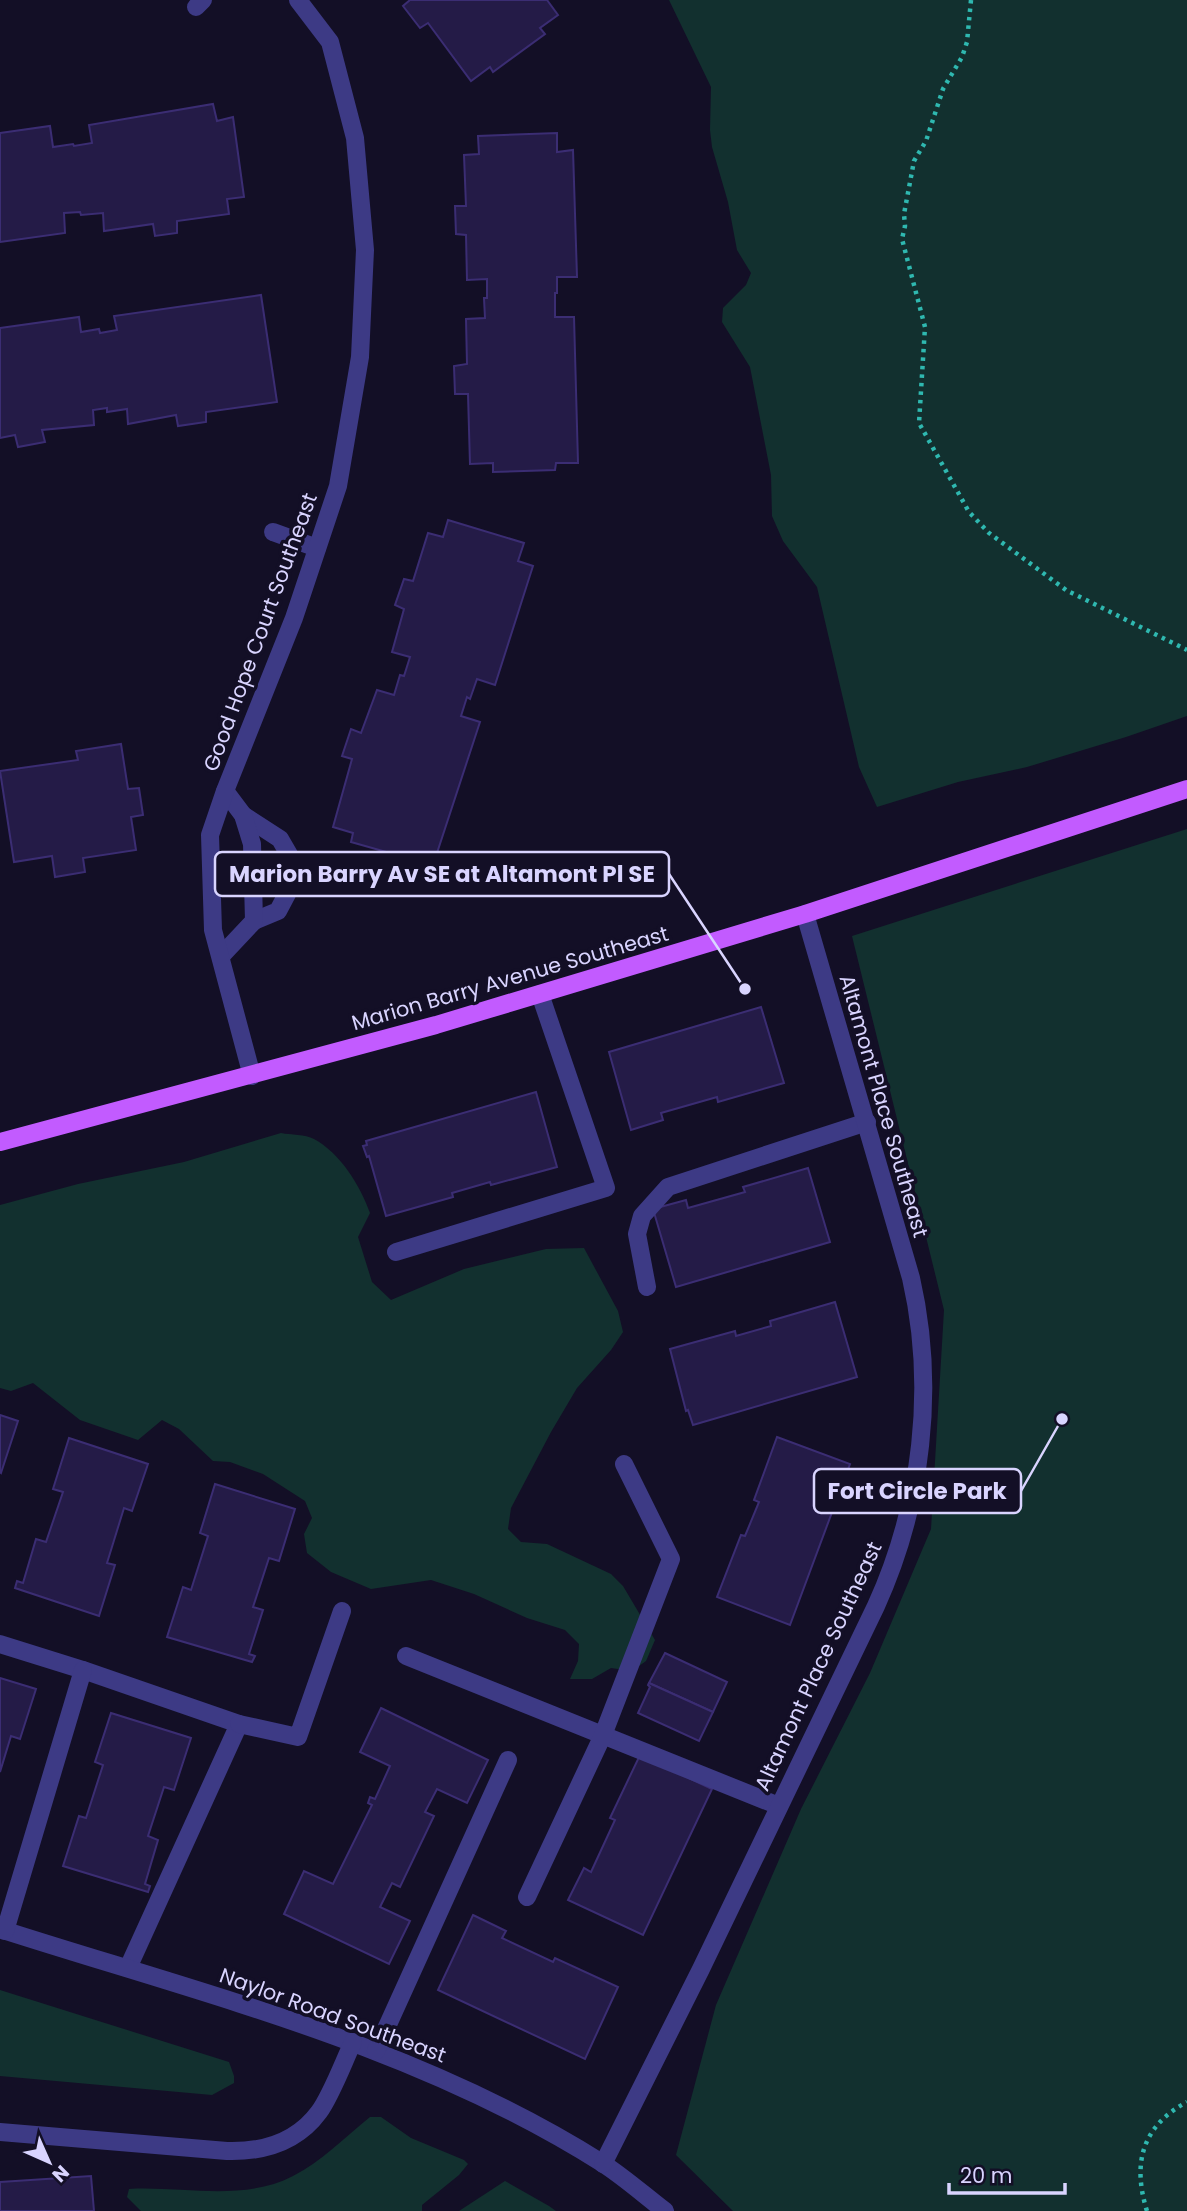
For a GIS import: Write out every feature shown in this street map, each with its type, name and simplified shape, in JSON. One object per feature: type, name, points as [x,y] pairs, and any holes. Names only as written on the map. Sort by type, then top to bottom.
[{"type":"main road","name":"Marion Barry Avenue Southeast","points":[[0,1142],[252,1076],[540,994],[805,914],[1187,789]]},
{"type":"street","name":"Good Hope Court Southeast","points":[[252,1076],[213,930],[211,835],[225,791],[294,618],[338,486],[360,356],[365,250],[355,138],[330,42],[298,0]]},
{"type":"street","points":[[273,532],[317,548]]},
{"type":"street","points":[[225,791],[243,815],[252,844],[254,921]]},
{"type":"street","points":[[220,957],[254,921],[278,911],[287,894],[291,858],[280,839],[243,815]]},
{"type":"street","name":"Altamont Place Southeast","points":[[603,2164],[701,1969],[891,1572],[905,1532],[916,1475],[924,1385],[920,1324],[911,1278],[805,914]]},
{"type":"street","points":[[396,1252],[606,1188],[540,994]]},
{"type":"street","points":[[647,1287],[637,1234],[642,1216],[668,1188],[867,1122]]},
{"type":"street","points":[[527,1897],[603,1735],[671,1559],[624,1464]]},
{"type":"street","points":[[0,1644],[239,1724],[298,1737],[342,1611]]},
{"type":"street","points":[[406,1656],[779,1806]]},
{"type":"street","points":[[3,1930],[83,1670]]},
{"type":"street","points":[[128,1968],[239,1724]]},
{"type":"street","points":[[376,2050],[508,1760]]},
{"type":"street","name":"Naylor Road Southeast","points":[[3,1930],[128,1968],[376,2050],[465,2088],[603,2164],[665,2211]]},
{"type":"street","points":[[0,2132],[227,2151],[268,2149],[300,2131],[320,2111],[353,2042]]},
{"type":"path","points":[[971,0],[967,43],[943,89],[926,141],[914,161],[904,214],[902,239],[925,327],[919,423],[969,512],[989,533],[1066,590],[1187,649]]},
{"type":"path","points":[[1147,2211],[1141,2193],[1143,2147],[1164,2115],[1187,2102]]},
{"type":"green space","points":[[669,0],[1187,0],[1187,716],[1027,767],[958,782],[877,807],[859,767],[817,587],[783,541],[772,516],[771,475],[750,367],[722,322],[723,308],[746,285],[751,273],[737,250],[728,202],[712,147],[711,87]]},
{"type":"green space","points":[[1187,829],[1187,2211],[733,2211],[676,2155],[716,2005],[801,1809],[870,1673],[931,1529],[944,1310],[852,936]]},
{"type":"green space","points":[[281,1133],[314,1139],[341,1161],[355,1181],[370,1213],[358,1237],[372,1282],[391,1300],[464,1269],[546,1249],[584,1248],[618,1311],[623,1332],[611,1350],[577,1388],[551,1432],[511,1508],[508,1529],[521,1542],[547,1544],[611,1574],[623,1586],[655,1640],[646,1661],[632,1671],[611,1668],[592,1679],[570,1679],[578,1661],[579,1644],[565,1630],[431,1580],[371,1589],[331,1572],[307,1553],[304,1534],[312,1518],[305,1501],[263,1474],[230,1462],[213,1461],[179,1429],[162,1420],[138,1440],[80,1420],[33,1383],[11,1391],[0,1388],[0,1205],[78,1184],[184,1162]]},
{"type":"green space","points":[[0,1990],[229,2062],[234,2083],[212,2095],[0,2076]]},
{"type":"green space","points":[[370,2117],[381,2117],[411,2138],[468,2164],[459,2175],[422,2205],[422,2211],[141,2211],[127,2197],[129,2189],[233,2191],[274,2184],[313,2164]]},
{"type":"green space","points":[[505,2181],[549,2206],[556,2211],[459,2211]]},
{"type":"building","points":[[410,0],[547,0],[558,15],[540,28],[545,34],[493,72],[490,67],[471,81],[428,23],[420,28],[403,6]]},
{"type":"building","points":[[213,104],[217,121],[233,117],[244,197],[227,199],[229,214],[177,221],[177,233],[155,236],[153,224],[104,231],[103,213],[64,213],[65,233],[0,242],[0,133],[50,126],[53,147],[74,146],[92,143],[89,125]]},
{"type":"building","points":[[557,133],[557,152],[573,150],[577,277],[557,277],[555,317],[574,317],[578,463],[556,463],[555,470],[493,472],[493,463],[470,464],[468,394],[455,394],[454,366],[467,364],[466,319],[485,318],[484,298],[487,298],[487,279],[467,280],[466,235],[456,234],[455,206],[466,206],[464,155],[479,154],[478,136]]},
{"type":"building","points":[[261,295],[277,402],[206,412],[206,422],[178,426],[176,415],[128,424],[127,409],[107,412],[107,408],[93,410],[94,425],[42,430],[45,442],[18,447],[15,435],[0,438],[0,328],[79,317],[81,332],[99,329],[100,333],[117,330],[114,316]]},
{"type":"building","points":[[448,520],[524,543],[518,561],[533,566],[495,685],[477,679],[470,699],[467,697],[461,716],[480,722],[435,859],[412,853],[411,859],[351,842],[353,833],[333,827],[352,759],[342,756],[351,729],[361,733],[377,690],[394,695],[400,675],[404,676],[410,657],[392,652],[404,609],[395,605],[404,579],[413,581],[428,533],[443,537]]},
{"type":"building","points":[[121,744],[128,789],[139,788],[143,815],[131,817],[136,850],[83,858],[85,872],[55,877],[52,856],[14,862],[0,771],[78,760],[76,751]]},
{"type":"building","points":[[761,1007],[784,1083],[718,1102],[717,1097],[661,1113],[663,1120],[631,1130],[609,1052]]},
{"type":"building","points":[[536,1092],[557,1167],[491,1185],[490,1182],[452,1193],[453,1197],[386,1216],[369,1156],[367,1157],[363,1146],[367,1145],[366,1141]]},
{"type":"building","points":[[808,1168],[830,1242],[676,1287],[653,1209],[686,1200],[688,1208],[745,1192],[743,1187]]},
{"type":"building","points":[[835,1302],[857,1377],[693,1425],[688,1410],[686,1411],[670,1349],[735,1331],[736,1336],[771,1326],[770,1321]]},
{"type":"building","points":[[0,1415],[18,1421],[1,1473],[0,1472]]},
{"type":"building","points":[[777,1437],[850,1464],[790,1625],[717,1597],[741,1535],[745,1536],[759,1502],[754,1500]]},
{"type":"building","points":[[69,1438],[148,1464],[132,1511],[124,1508],[107,1563],[115,1565],[99,1616],[15,1588],[17,1581],[23,1583],[36,1539],[46,1542],[63,1492],[53,1489]]},
{"type":"building","points":[[215,1484],[295,1509],[279,1561],[269,1558],[253,1607],[263,1610],[249,1654],[255,1656],[252,1662],[167,1637],[183,1587],[191,1590],[208,1536],[200,1533]]},
{"type":"building","points":[[665,1653],[727,1682],[713,1712],[649,1683]]},
{"type":"building","points":[[0,1678],[36,1689],[20,1739],[11,1736],[0,1772]]},
{"type":"building","points":[[649,1683],[713,1712],[699,1741],[638,1713],[650,1687]]},
{"type":"building","points":[[381,1708],[488,1760],[467,1803],[437,1789],[425,1812],[434,1816],[400,1887],[392,1883],[380,1907],[410,1921],[389,1964],[284,1914],[304,1871],[333,1884],[372,1805],[368,1803],[370,1797],[375,1799],[390,1766],[360,1752]]},
{"type":"building","points":[[111,1713],[191,1738],[174,1790],[164,1787],[148,1836],[158,1840],[145,1884],[150,1886],[148,1892],[63,1866],[79,1816],[86,1818],[103,1765],[95,1762]]},
{"type":"building","points":[[640,1755],[712,1789],[643,1935],[568,1900],[584,1868],[591,1872],[615,1820],[610,1818]]},
{"type":"building","points":[[473,1915],[506,1931],[502,1938],[553,1962],[555,1958],[618,1987],[585,2059],[438,1990]]},
{"type":"building","points":[[91,2176],[94,2211],[0,2211],[0,2182]]},
{"type":"place","name":"Marion Barry Av SE at Altamont Pl SE","points":[[745,989]]},
{"type":"place","name":"Fort Circle Park","points":[[1062,1419]]}]
